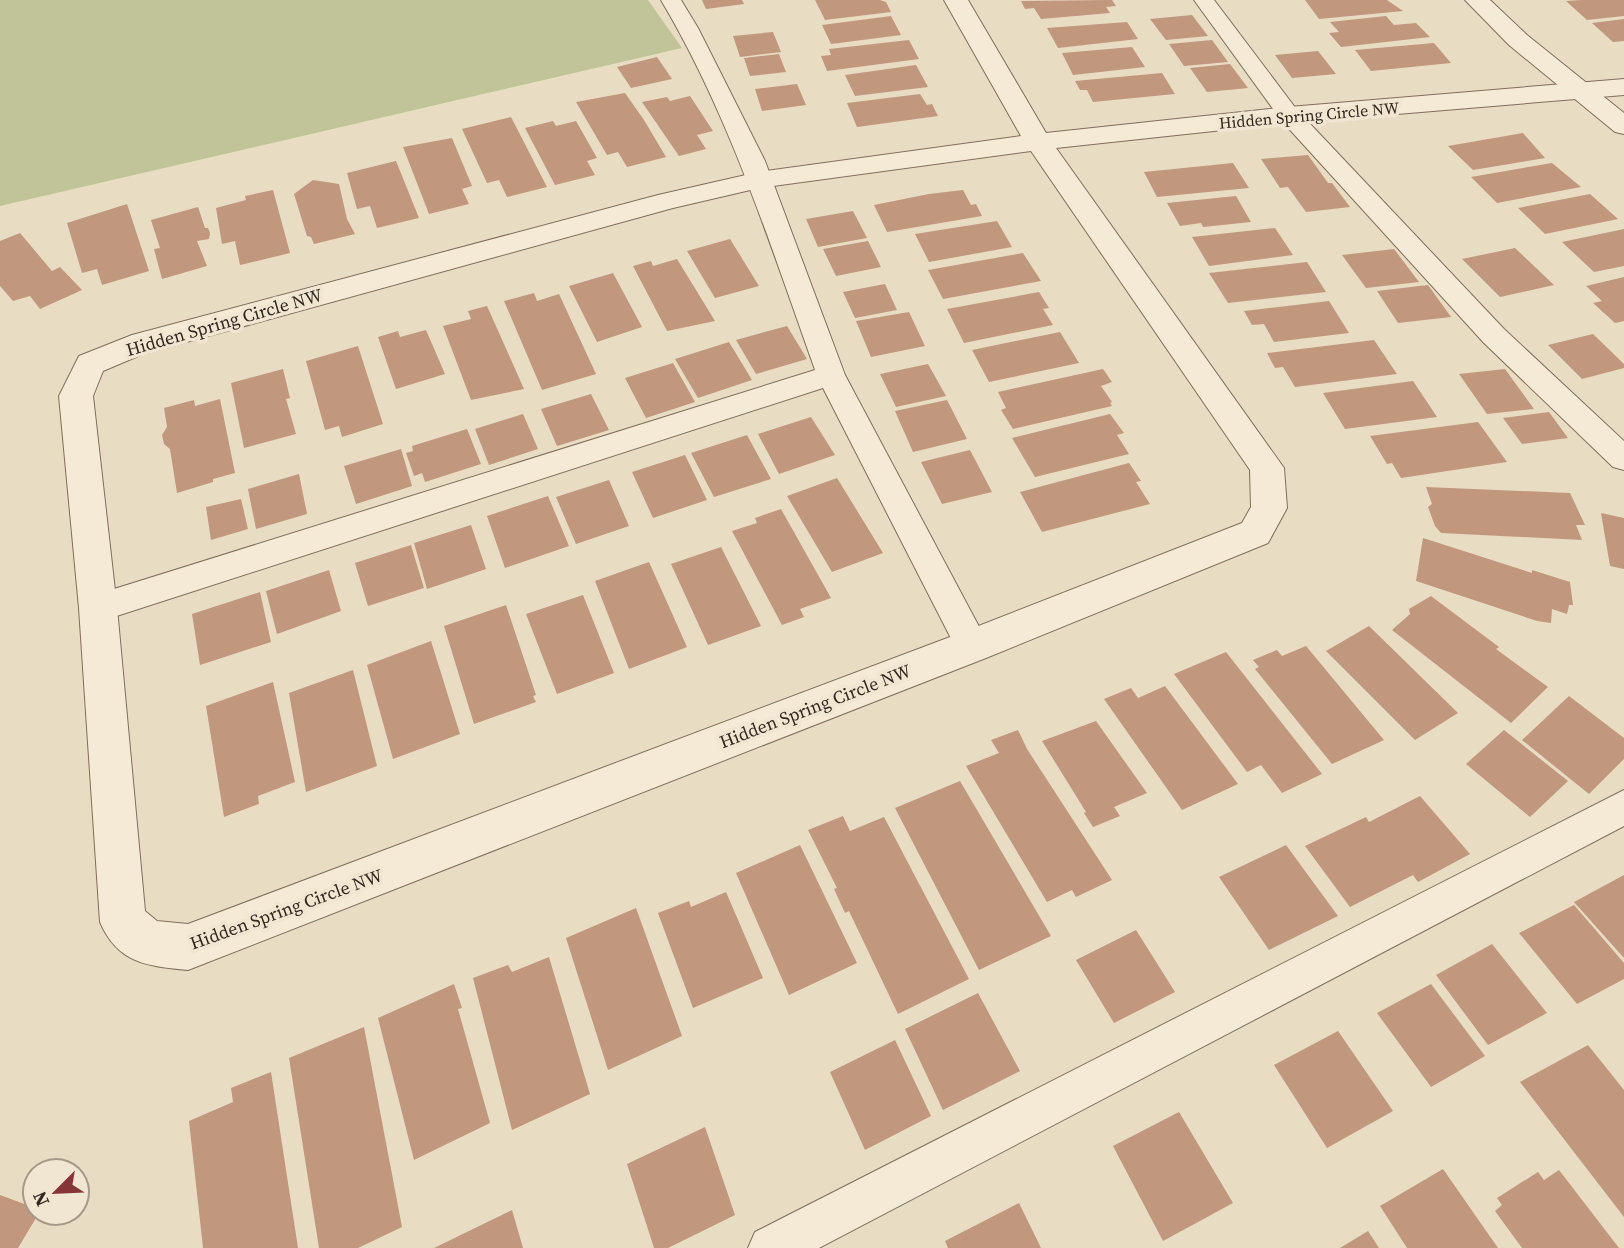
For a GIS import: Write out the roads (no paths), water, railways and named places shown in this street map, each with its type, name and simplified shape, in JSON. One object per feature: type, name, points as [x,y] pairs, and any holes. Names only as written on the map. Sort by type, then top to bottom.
[{"type":"street","points":[[956,0],[1038,142]]},
{"type":"street","points":[[1477,0],[1518,40],[1624,126]]},
{"type":"street","name":"Hidden Spring Circle NW","points":[[1038,142],[1268,468],[1269,508],[1255,533],[972,646],[188,947],[147,943],[122,922],[98,608],[76,396],[90,364],[132,346],[655,205],[759,180],[1038,142],[1289,115],[1624,87]]},
{"type":"lane","points":[[671,0],[694,40],[753,162],[831,375],[972,646]]},
{"type":"lane","points":[[1204,0],[1289,115],[1494,336],[1624,459]]},
{"type":"lane","points":[[98,608],[831,375]]},
{"type":"lane","points":[[771,1248],[1624,807]]}]
